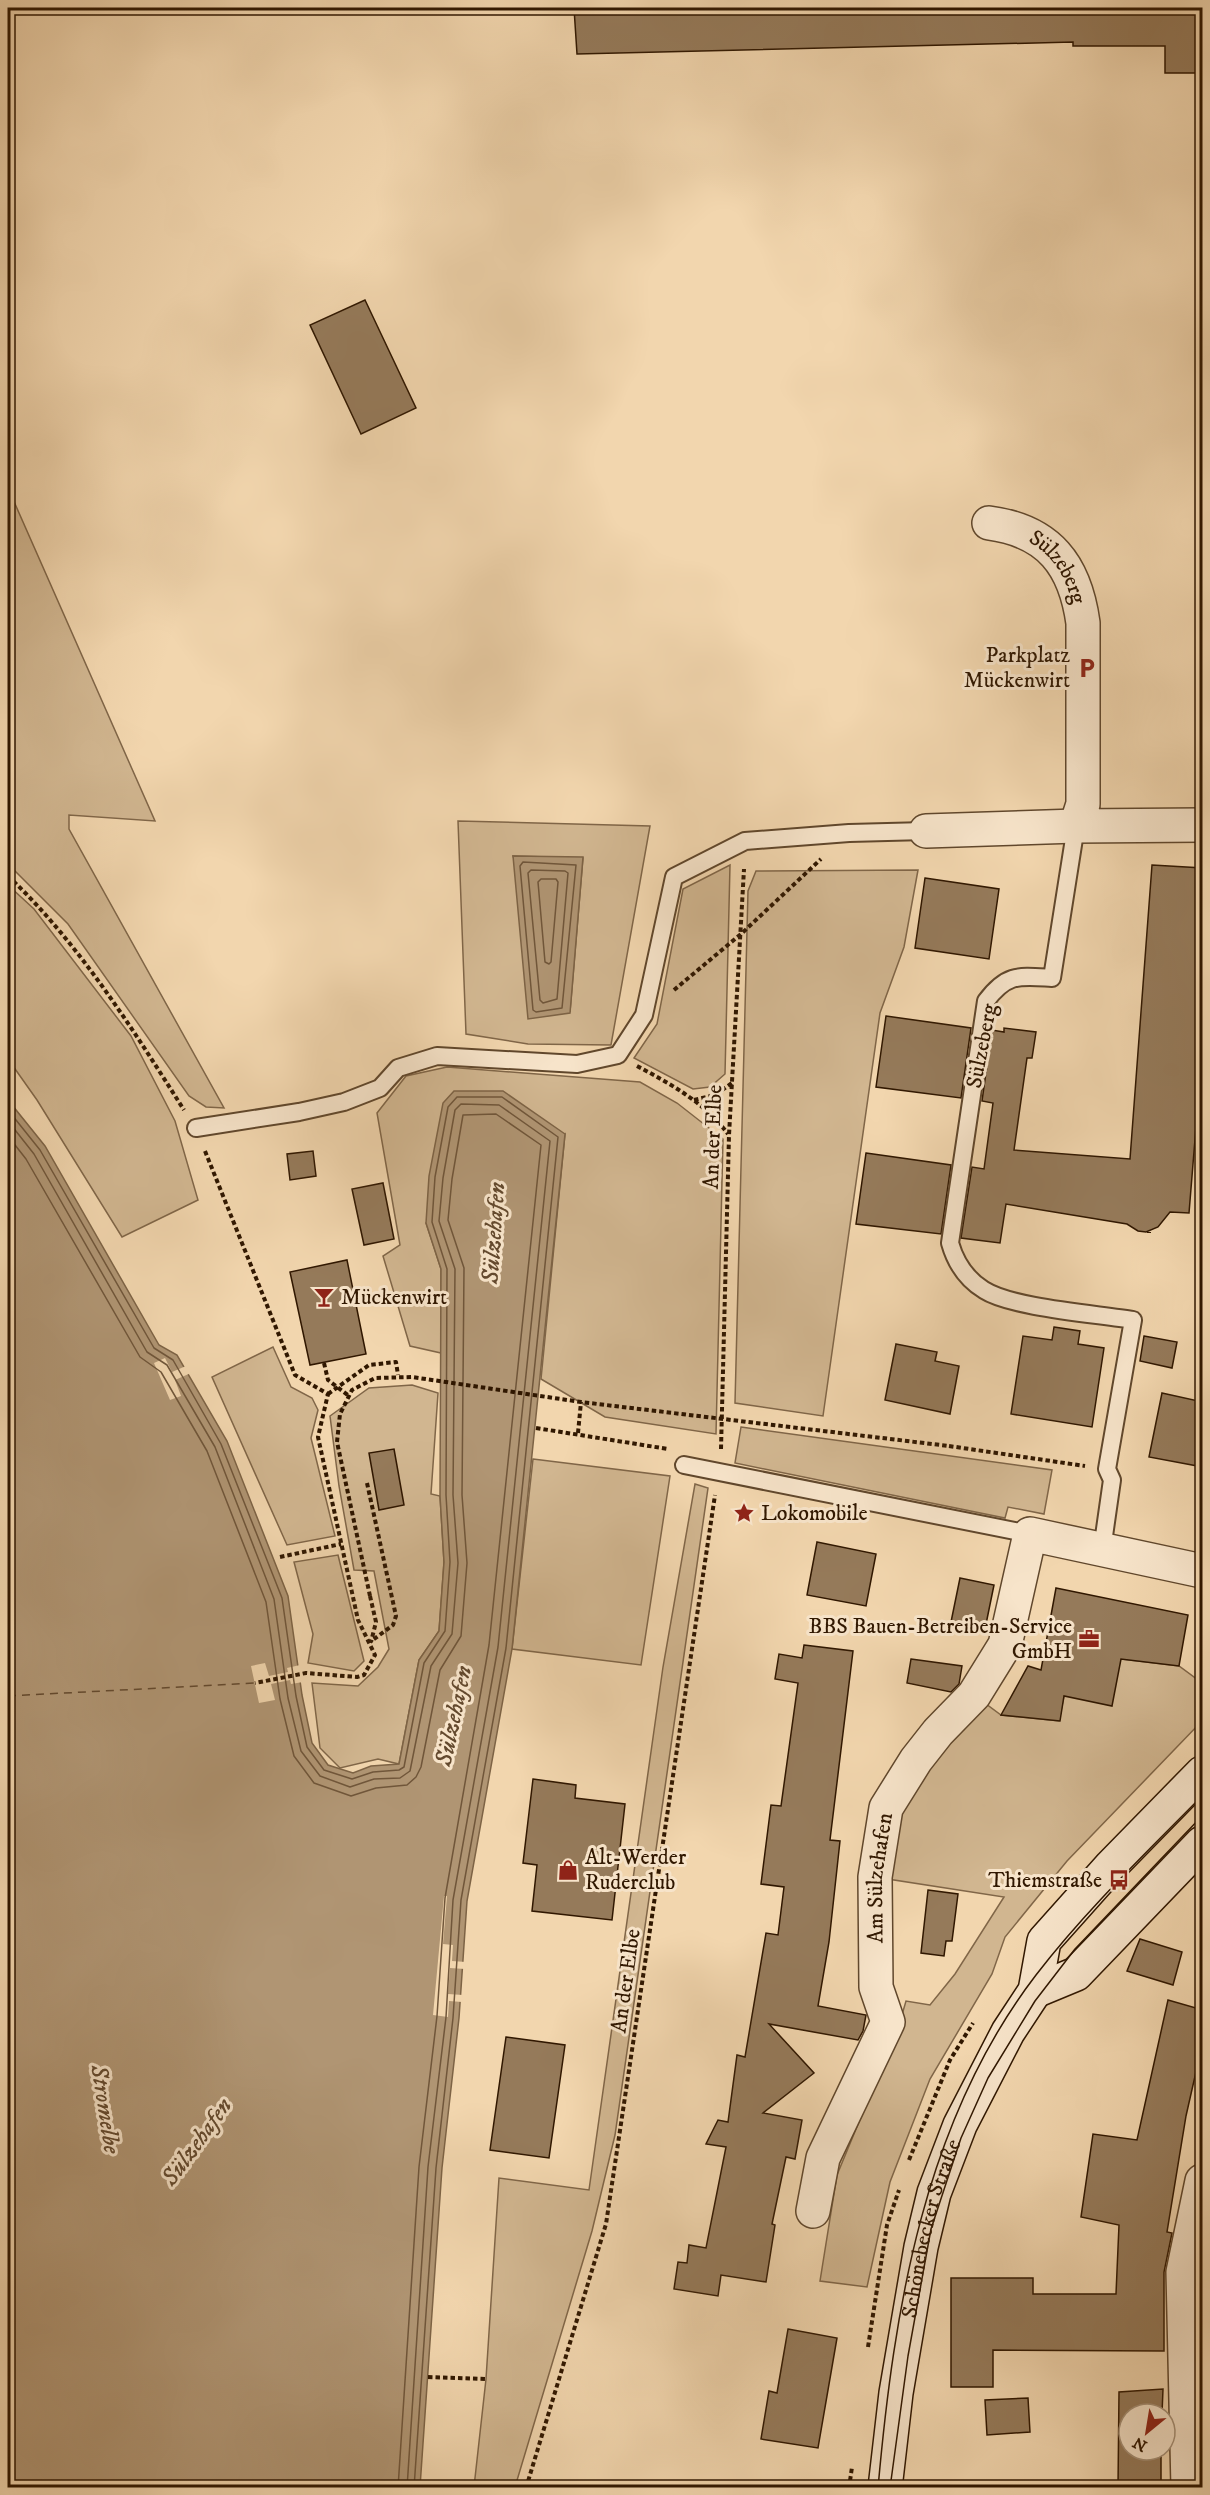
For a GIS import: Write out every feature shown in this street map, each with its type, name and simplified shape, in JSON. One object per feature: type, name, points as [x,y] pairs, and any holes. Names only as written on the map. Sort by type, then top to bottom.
[{"type":"street","name":"Sülzeberg","points":[[989,523],[1026,531],[1048,546],[1066,569],[1079,595],[1083,623],[1083,804],[1076,826]]},
{"type":"street","points":[[926,831],[1203,825]]},
{"type":"street","points":[[1030,1534],[1203,1571]]},
{"type":"street","name":"Am Sülzehafen","points":[[813,2211],[823,2158],[888,2022],[876,1987],[876,1877],[886,1808],[916,1760],[938,1732],[974,1695],[1005,1645],[1030,1534]]},
{"type":"street","name":"Schönebecker Straße","points":[[885,2487],[896,2393],[921,2247],[934,2193],[960,2125],[982,2080],[1035,1990],[1044,1941],[1111,1866],[1203,1773]]},
{"type":"street","points":[[1035,1990],[1076,1974],[1106,1940],[1203,1843]]},
{"type":"street","points":[[1193,2468],[1183,2272],[1203,2181]]},
{"type":"lane","name":"Sülzeberg","points":[[1076,826],[1052,978],[1022,976],[999,984],[986,1001],[950,1243],[960,1268],[972,1282],[996,1296],[1134,1320],[1107,1469]]},
{"type":"lane","points":[[196,1128],[299,1112],[344,1102],[380,1088],[398,1068],[437,1056],[577,1064],[618,1055],[644,1015],[674,877],[745,841],[849,832],[926,831]]},
{"type":"lane","points":[[684,1465],[1030,1534]]},
{"type":"lane","points":[[1102,1550],[1112,1480],[1107,1469]]},
{"type":"path","points":[[644,1015],[741,934],[849,832]]},
{"type":"path","name":"An der Elbe","points":[[722,1435],[729,1135],[745,841]]},
{"type":"path","points":[[8,876],[38,905],[126,1021],[196,1128],[295,1375],[328,1394]]},
{"type":"path","points":[[618,1055],[714,1114],[729,1135]]},
{"type":"path","points":[[693,1100],[715,1095],[732,1083]]},
{"type":"path","points":[[255,1683],[306,1673],[357,1677],[364,1675],[375,1655],[358,1620],[318,1437],[328,1394],[369,1365],[396,1362],[398,1375]]},
{"type":"path","points":[[324,1363],[328,1380],[349,1396]]},
{"type":"path","points":[[370,1642],[376,1622],[337,1442],[340,1414],[352,1390],[375,1378],[398,1375],[581,1402],[949,1446],[1107,1469]]},
{"type":"path","points":[[579,1433],[581,1402]]},
{"type":"path","points":[[536,1428],[667,1448],[684,1465]]},
{"type":"path","name":"An der Elbe","points":[[526,2487],[606,2224],[718,1471]]},
{"type":"path","points":[[367,1483],[396,1616],[393,1625],[370,1642]]},
{"type":"path","points":[[280,1557],[341,1544]]},
{"type":"path","points":[[428,2377],[486,2379]]},
{"type":"shaded area","points":[[8,488],[155,821],[69,815],[69,829],[224,1108],[206,1107],[189,1096],[68,924],[8,864]]},
{"type":"shaded area","points":[[458,821],[650,826],[611,1045],[528,1044],[466,1034]],"holes":[[[513,856],[583,858],[570,1012]]]},
{"type":"shaded area","points":[[730,865],[725,1074],[710,1087],[693,1089],[634,1058],[657,1024],[683,889]]},
{"type":"shaded area","points":[[918,870],[904,947],[880,1013],[823,1416],[735,1403],[748,891],[756,871]]},
{"type":"shaded area","points":[[8,885],[34,909],[131,1036],[175,1121],[198,1200],[122,1237],[37,1100],[8,1059]]},
{"type":"shaded area","points":[[447,1067],[640,1082],[677,1103],[723,1139],[716,1434],[605,1417],[541,1379],[565,1134],[426,1223],[441,1269],[441,1353],[410,1346],[383,1256],[400,1245],[377,1113],[406,1076]]},
{"type":"shaded area","points":[[273,1347],[291,1387],[312,1398],[318,1410],[311,1438],[335,1536],[287,1545],[212,1377]]},
{"type":"shaded area","points":[[412,1385],[438,1393],[431,1494],[440,1496],[444,1562],[439,1631],[419,1660],[399,1764],[378,1759],[340,1768],[320,1748],[312,1683],[358,1686],[378,1667],[389,1649],[374,1571],[354,1570],[339,1486],[330,1416],[369,1388]]},
{"type":"shaded area","points":[[741,1427],[1052,1470],[1044,1514],[1008,1507],[1005,1518],[735,1463]]},
{"type":"shaded area","points":[[533,1459],[670,1476],[641,1665],[512,1649]]},
{"type":"shaded area","points":[[695,1484],[708,1488],[615,2135],[592,2231],[515,2487],[474,2487],[486,2379],[499,2178],[589,2190],[663,1667]]},
{"type":"shaded area","points":[[338,1555],[364,1661],[354,1671],[308,1663],[313,1634],[294,1562]]},
{"type":"shaded area","points":[[1121,1659],[1179,1666],[1202,1683],[1202,1721],[1067,1861],[1005,1937],[992,1974],[930,2079],[890,2182],[867,2287],[820,2281],[837,2175],[899,2025],[906,2001],[930,2005],[955,1974],[1004,1897],[875,1877],[886,1808],[974,1695],[1001,1715],[1059,1721],[1064,1696]]},
{"type":"water","points":[[513,856],[583,857],[570,1013],[528,1019]]},
{"type":"water","points":[[454,1091],[503,1091],[565,1134],[512,1649],[467,1901],[459,2018],[442,2168],[420,2487],[8,2487],[8,1100],[45,1146],[159,1345],[177,1355],[227,1441],[288,1596],[302,1695],[312,1743],[328,1765],[353,1773],[371,1766],[399,1764],[419,1660],[439,1631],[444,1562],[440,1496],[441,1269],[426,1223],[429,1176],[443,1103]]},
{"type":"pier","points":[[165,1358],[172,1372],[186,1366],[191,1373],[175,1380],[181,1396],[170,1400],[154,1363]]},
{"type":"pier","points":[[265,1663],[269,1676],[288,1672],[287,1668],[300,1665],[303,1682],[291,1684],[290,1680],[271,1684],[275,1700],[259,1703],[251,1666]]},
{"type":"pier","points":[[444,1896],[447,1896],[443,1944],[453,1945],[452,1961],[466,1962],[465,1969],[450,1968],[448,1994],[463,1995],[462,2002],[449,2001],[448,2017],[433,2015]]},
{"type":"building","points":[[574,8],[1203,8],[1203,73],[1165,73],[1165,46],[1073,46],[1073,42],[577,54]]},
{"type":"building","points":[[365,300],[416,408],[361,434],[310,325]]},
{"type":"building","points":[[1152,865],[1203,868],[1203,1041],[1189,1213],[1170,1212],[1158,1227],[1146,1232],[1138,1231],[1127,1224],[1006,1204],[1000,1243],[961,1238],[972,1167],[984,1169],[993,1103],[982,1101],[992,1030],[1004,1032],[1004,1028],[1036,1032],[1032,1058],[1027,1058],[1014,1150],[1130,1159]]},
{"type":"building","points":[[925,878],[999,889],[989,959],[915,948]]},
{"type":"building","points":[[886,1016],[971,1028],[961,1098],[876,1087]]},
{"type":"building","points":[[313,1151],[316,1176],[290,1180],[287,1154]]},
{"type":"building","points":[[866,1153],[951,1165],[941,1234],[856,1224]]},
{"type":"building","points":[[383,1183],[394,1239],[364,1245],[352,1189]]},
{"type":"building","points":[[347,1260],[366,1354],[310,1365],[290,1272]]},
{"type":"building","points":[[1054,1327],[1080,1331],[1078,1344],[1104,1348],[1092,1427],[1011,1414],[1023,1336],[1052,1340]]},
{"type":"building","points":[[1144,1336],[1177,1342],[1172,1368],[1140,1361]]},
{"type":"building","points":[[896,1344],[937,1352],[935,1361],[959,1366],[950,1414],[885,1400]]},
{"type":"building","points":[[1162,1393],[1203,1402],[1203,1467],[1149,1457]]},
{"type":"building","points":[[394,1449],[404,1505],[379,1510],[369,1453]]},
{"type":"building","points":[[817,1542],[876,1554],[866,1606],[807,1595]]},
{"type":"building","points":[[960,1578],[994,1585],[985,1629],[951,1622]]},
{"type":"building","points":[[1056,1588],[1188,1615],[1179,1666],[1121,1659],[1112,1706],[1064,1696],[1060,1721],[1001,1715],[1028,1666],[1041,1670]]},
{"type":"building","points":[[804,1645],[853,1651],[830,1840],[840,1841],[829,1942],[818,2006],[866,2015],[863,2031],[858,2040],[769,2024],[814,2073],[763,2113],[802,2120],[795,2159],[786,2157],[772,2224],[775,2225],[766,2282],[721,2275],[718,2296],[674,2289],[678,2262],[687,2263],[689,2245],[706,2248],[726,2147],[706,2144],[718,2120],[728,2122],[737,2055],[745,2057],[766,1933],[778,1935],[784,1887],[761,1884],[771,1805],[781,1806],[798,1683],[775,1679],[779,1654],[802,1658]]},
{"type":"building","points":[[911,1659],[962,1666],[959,1684],[951,1692],[907,1683]]},
{"type":"building","points":[[533,1779],[576,1785],[575,1798],[625,1804],[612,1920],[532,1911],[537,1865],[523,1863]]},
{"type":"building","points":[[928,1890],[958,1894],[952,1941],[946,1941],[944,1956],[921,1953]]},
{"type":"building","points":[[1140,1939],[1182,1952],[1173,1985],[1127,1971]]},
{"type":"building","points":[[1168,2000],[1203,2010],[1203,2041],[1186,2116],[1167,2232],[1172,2233],[1164,2272],[1164,2351],[993,2350],[993,2387],[951,2387],[951,2278],[1033,2278],[1033,2294],[1116,2294],[1119,2225],[1081,2217],[1093,2134],[1137,2140]]},
{"type":"building","points":[[506,2037],[565,2045],[549,2158],[490,2150]]},
{"type":"building","points":[[788,2329],[837,2338],[818,2448],[761,2439],[769,2391],[777,2393]]},
{"type":"building","points":[[1163,2389],[1162,2402],[1119,2402],[1119,2392]]},
{"type":"building","points":[[1028,2398],[1030,2432],[987,2435],[985,2400]]},
{"type":"building","points":[[1118,2462],[1161,2462],[1161,2487],[1118,2487]]},
{"type":"ferry route","points":[[8,1696],[255,1683]]},
{"type":"tram line","points":[[878,2488],[894,2353],[905,2286],[921,2219],[941,2154],[966,2092],[998,2032],[1055,1951],[1095,1905],[1202,1796]]},
{"type":"tram line","points":[[890,2488],[908,2356],[931,2229],[961,2138],[988,2078],[1035,2001],[1075,1949],[1202,1816]]},
{"type":"place","name":"Parkplatz Mückenwirt","points":[[1087,668]]},
{"type":"place","name":"Mückenwirt","points":[[324,1297]]},
{"type":"place","name":"Lokomobile","points":[[744,1513]]},
{"type":"place","name":"BBS Bauen-Betreiben-Service GmbH","points":[[1089,1639]]},
{"type":"place","name":"Alt-Werder Ruderclub","points":[[568,1870]]},
{"type":"place","name":"Thiemstraße","points":[[1119,1880]]},
{"type":"water label","name":"Sülzehafen","points":[[494,1233]]},
{"type":"water label","name":"Sülzehafen","points":[[454,1716]]},
{"type":"water label","name":"Stromelbe","points":[[105,2109]]},
{"type":"water label","name":"Sülzehafen","points":[[197,2142]]}]
